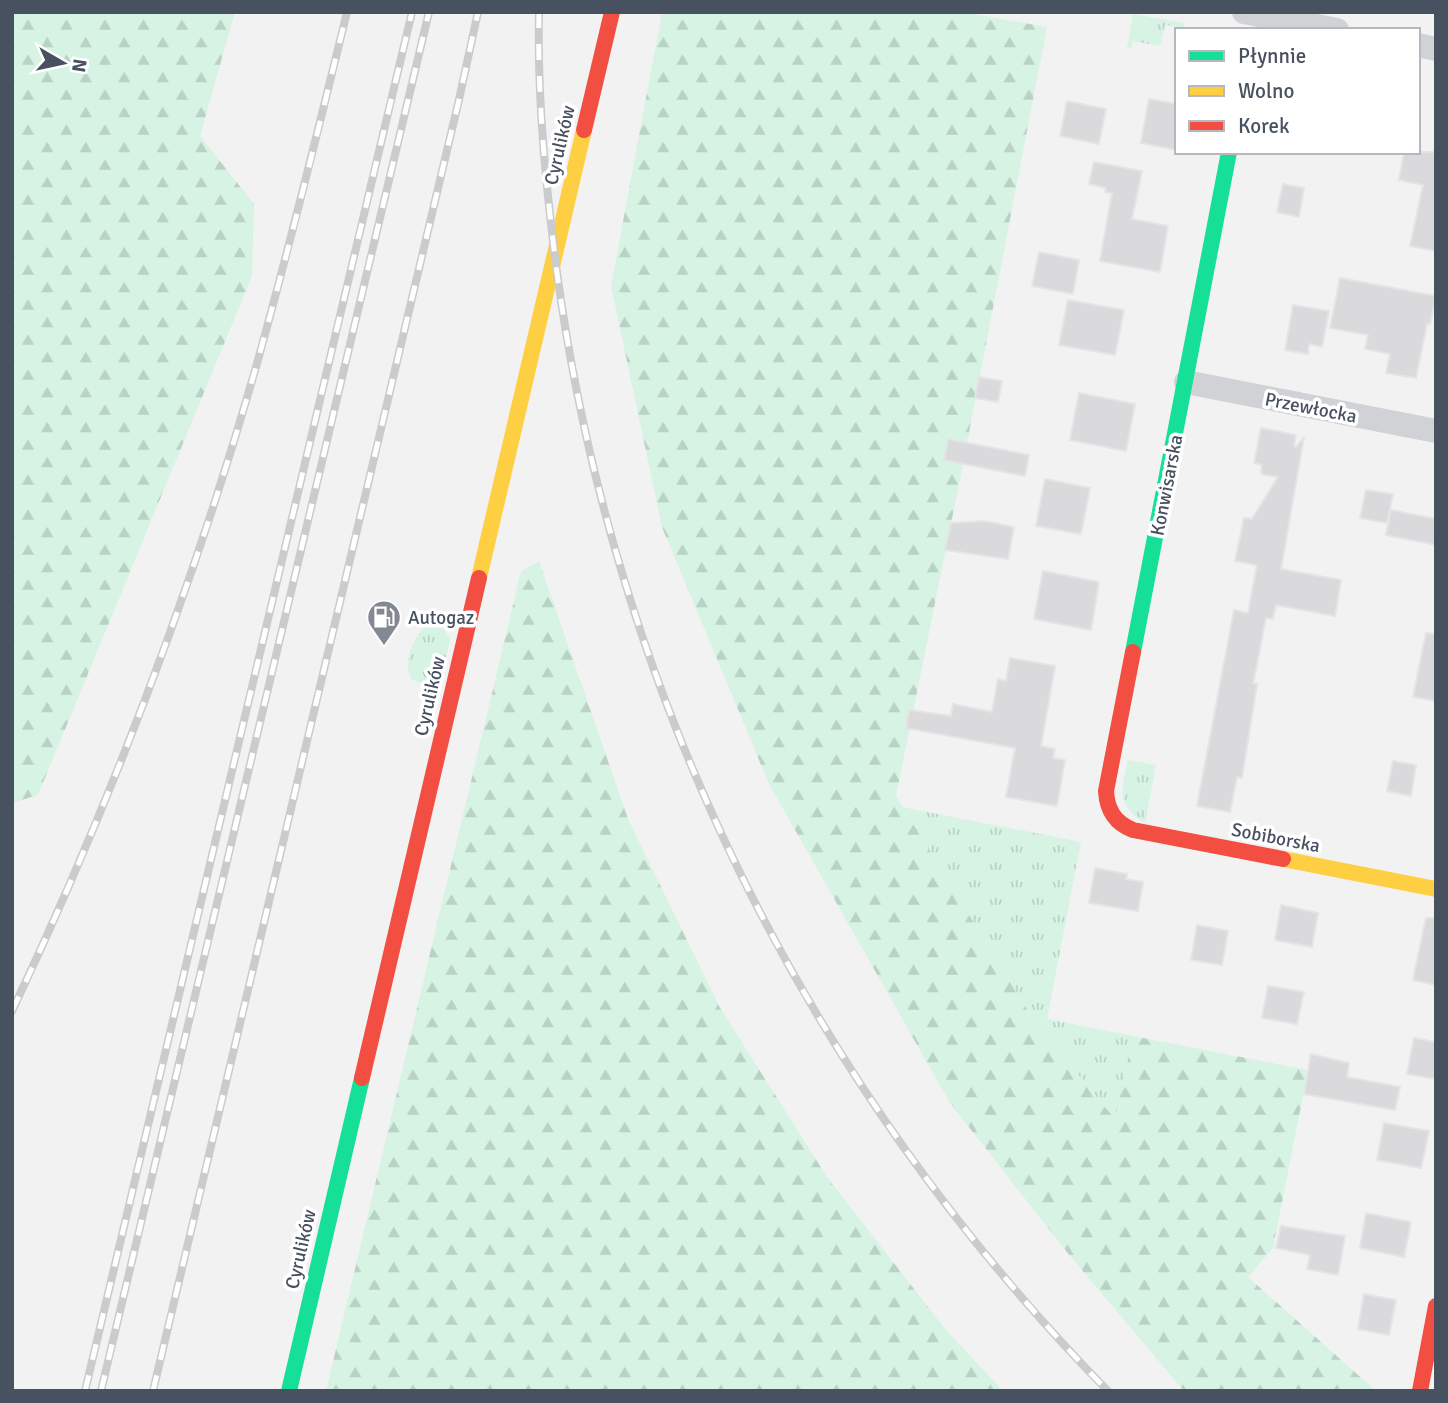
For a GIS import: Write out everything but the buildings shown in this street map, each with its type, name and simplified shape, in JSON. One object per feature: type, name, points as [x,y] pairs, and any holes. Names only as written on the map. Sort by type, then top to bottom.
[{"type":"main road","name":"Cyrulików","points":[[289,1391],[612,12]]},
{"type":"main road","name":"Konwisarska","points":[[1112,816],[1106,803],[1106,791],[1228,154]]},
{"type":"main road","name":"Sobiborska","points":[[1112,816],[1125,828],[1133,830],[1436,889]]},
{"type":"main road","points":[[1420,1391],[1436,1306]]},
{"type":"street","points":[[1251,17],[1324,28]]},
{"type":"street","name":"Przewłocka","points":[[1186,382],[1436,431]]},
{"type":"green space","points":[[12,12],[235,12],[200,136],[254,204],[252,276],[38,795],[12,803]]},
{"type":"green space","points":[[662,12],[962,12],[1047,27],[967,443],[949,439],[944,460],[963,464],[896,796],[1036,1024],[1115,1119],[1133,1036],[1308,1070],[1273,1248],[1248,1277],[1376,1391],[1184,1391],[1070,1256],[950,1103],[769,784],[662,527],[611,286]]},
{"type":"green space","points":[[1133,14],[1184,23],[1184,28],[1165,25],[1160,46],[1133,41],[1131,49],[1127,48]]},
{"type":"green space","points":[[539,561],[628,819],[719,1006],[827,1177],[946,1330],[1003,1391],[326,1391],[521,571]]},
{"type":"green space","points":[[432,622],[442,626],[450,640],[441,680],[425,685],[411,679],[409,655],[420,631]]},
{"type":"green space","points":[[1128,760],[1156,765],[1145,823],[1129,810],[1123,796]]},
{"type":"green space","points":[[902,807],[1081,842],[1047,1019],[1133,1036],[1116,1120],[1036,1024]]},
{"type":"railway","points":[[12,1011],[116,774],[205,531],[256,367],[347,12]]},
{"type":"railway","points":[[85,1391],[412,12]]},
{"type":"railway","points":[[101,1391],[429,12]]},
{"type":"railway","points":[[153,1391],[478,12]]},
{"type":"railway","points":[[539,12],[541,110],[549,208],[557,273],[585,430],[625,584],[678,732],[742,876],[817,1015],[903,1147],[1001,1272],[1108,1391]]},
{"type":"traffic: fast","points":[[1133,652],[1229,154]]},
{"type":"traffic: fast","points":[[289,1391],[362,1078]]},
{"type":"traffic: slow","points":[[479,578],[584,130]]},
{"type":"traffic: slow","points":[[1283,859],[1436,889]]},
{"type":"traffic: jam","points":[[584,130],[612,12]]},
{"type":"traffic: jam","points":[[362,1078],[479,578]]},
{"type":"traffic: jam","points":[[1133,652],[1106,791],[1113,815],[1121,824],[1133,830],[1283,859]]},
{"type":"traffic: jam","points":[[1420,1391],[1436,1306]]},
{"type":"place","name":"Autogaz","points":[[384,647]]}]
